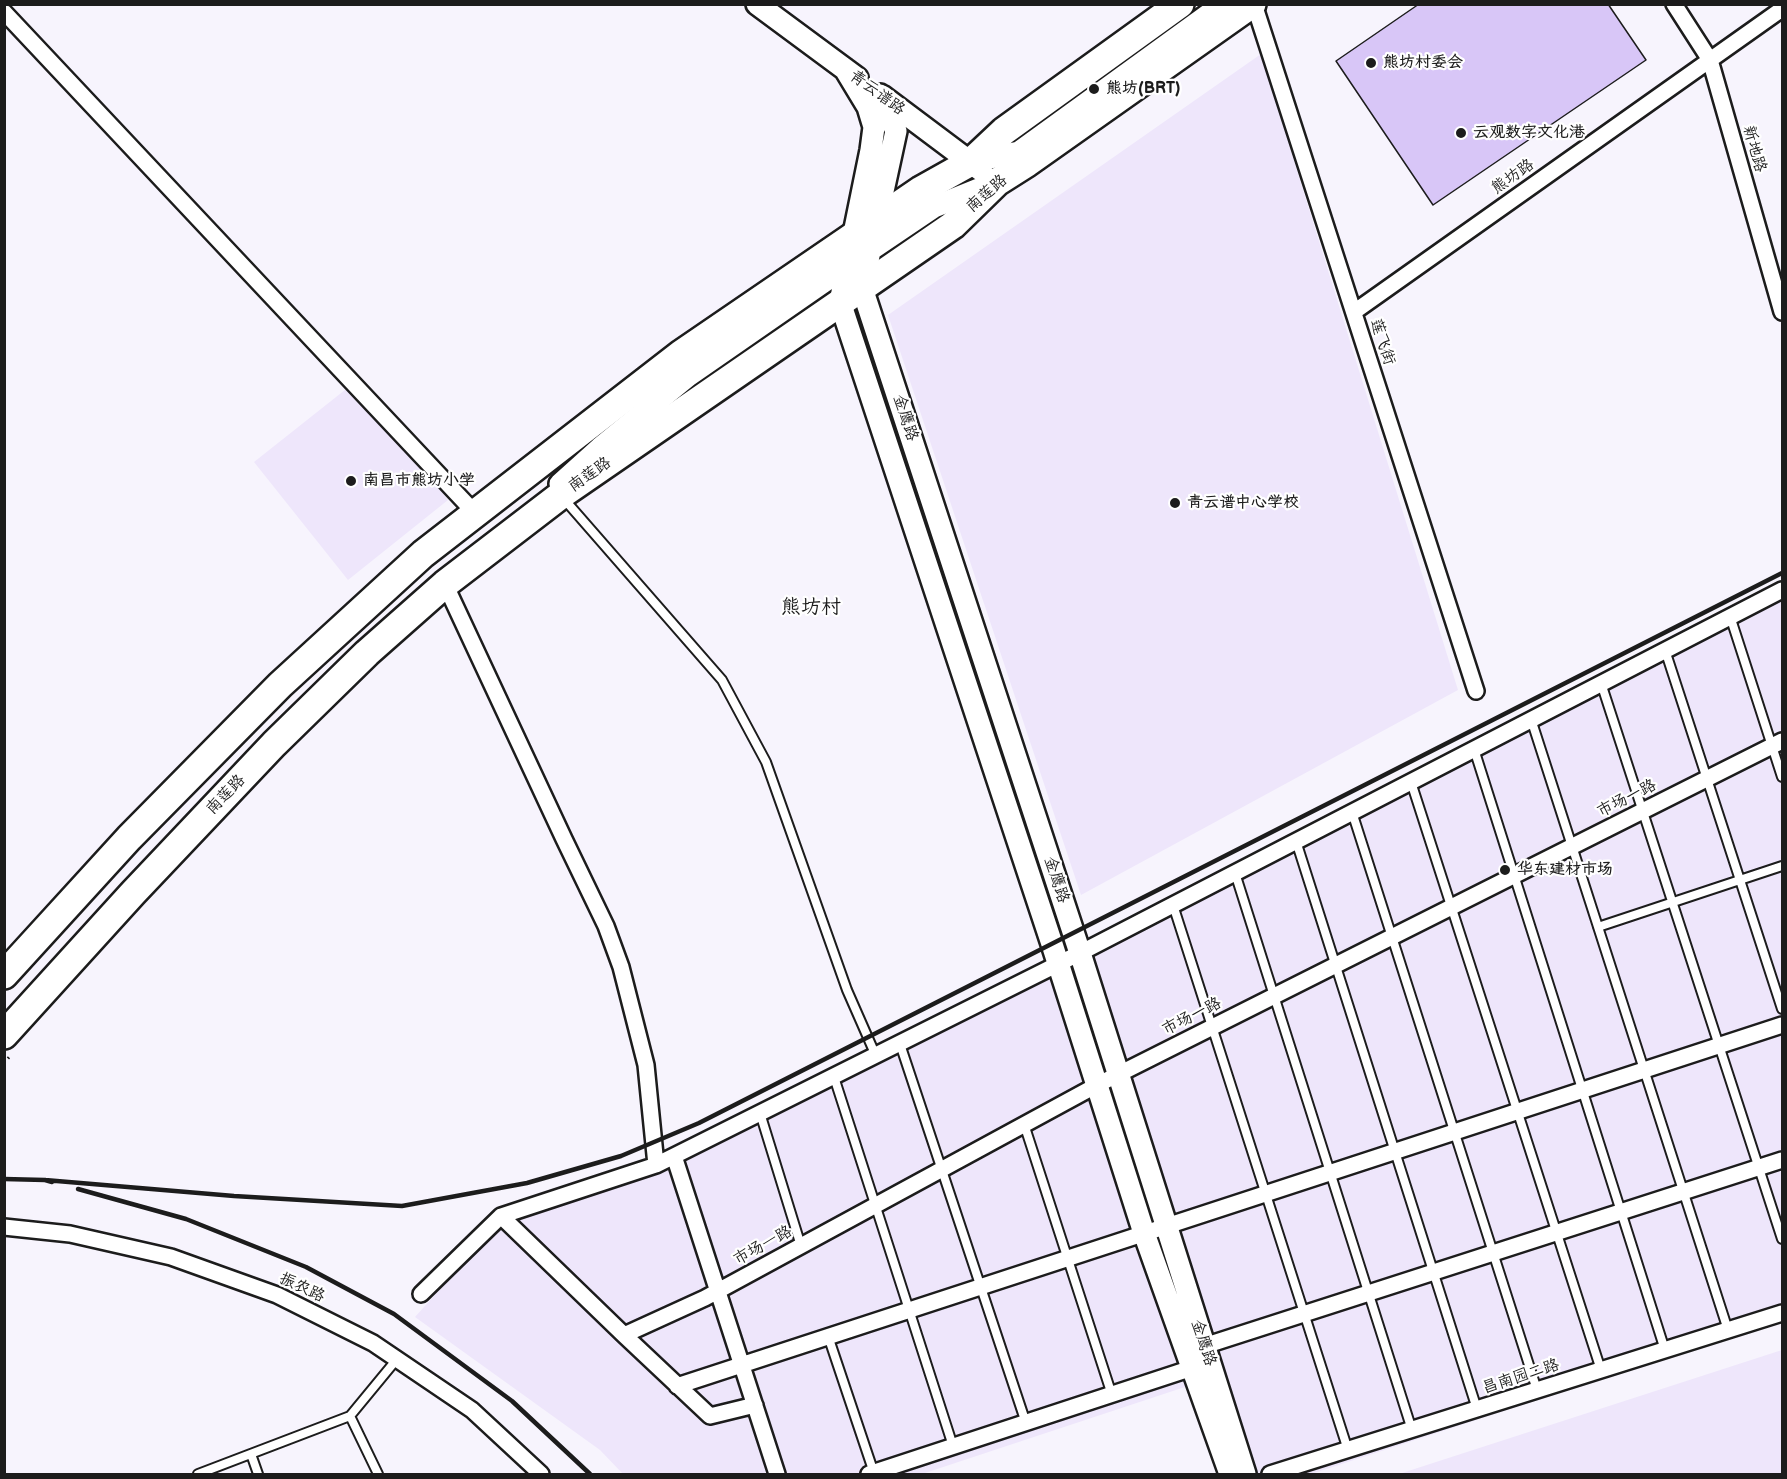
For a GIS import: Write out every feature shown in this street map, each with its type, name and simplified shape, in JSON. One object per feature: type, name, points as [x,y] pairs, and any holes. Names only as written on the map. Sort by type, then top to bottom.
[{"type":"highway","points":[[4,975],[129,838],[280,685],[423,554],[681,354],[862,243],[876,221],[921,190],[971,162],[1004,131],[1180,4]]},
{"type":"highway","name":"南莲路","points":[[8,1045],[133,893],[274,744],[367,652],[445,584],[561,495],[953,225],[997,182],[1253,4]]},
{"type":"street","name":"青云谱路","points":[[757,4],[997,182]]},
{"type":"street","points":[[971,162],[1019,152],[1223,4]]},
{"type":"street","name":"莲飞街","points":[[1253,4],[1476,691]]},
{"type":"street","name":"新地路","points":[[1674,4],[1710,60],[1782,312]]},
{"type":"street","name":"熊坊路","points":[[1354,312],[1782,9]]},
{"type":"street","points":[[4,12],[475,513]]},
{"type":"street","points":[[845,69],[868,107],[874,127],[862,243],[851,295]]},
{"type":"street","points":[[876,221],[896,131],[880,95]]},
{"type":"street","points":[[494,546],[600,448],[688,376],[848,265],[862,243],[934,207],[997,182]]},
{"type":"street","points":[[848,265],[851,295]]},
{"type":"street","name":"金鹰路","points":[[851,295],[1080,953],[1245,1474]]},
{"type":"street","name":"金鹰路","points":[[851,295],[1144,1233],[1230,1474]]},
{"type":"street","points":[[445,584],[614,946],[646,1065],[656,1165]]},
{"type":"street","points":[[421,1294],[501,1216],[656,1165],[1080,953],[1782,590]]},
{"type":"street","name":"市场一路","points":[[624,1335],[718,1291],[1097,1085],[1777,743]]},
{"type":"street","points":[[677,1386],[1782,1025]]},
{"type":"street","points":[[674,1156],[777,1474]]},
{"type":"street","points":[[1204,1346],[1782,1160]]},
{"type":"street","points":[[501,1216],[710,1416],[754,1405]]},
{"type":"street","name":"振农路","points":[[4,1227],[70,1234],[171,1257],[277,1294],[374,1343],[472,1410],[540,1474]]},
{"type":"street","name":"昌南园二路","points":[[1270,1474],[1782,1313]]},
{"type":"street","points":[[871,1474],[1192,1368]]},
{"type":"lane","points":[[561,495],[722,680],[766,762],[847,990],[876,1056]]},
{"type":"lane","points":[[1730,616],[1777,743],[1782,777]]},
{"type":"lane","points":[[1665,650],[1782,1009]]},
{"type":"lane","points":[[1601,683],[1782,1239]]},
{"type":"lane","points":[[1531,719],[1728,1330]]},
{"type":"lane","points":[[1474,749],[1665,1350]]},
{"type":"lane","points":[[1411,782],[1601,1370]]},
{"type":"lane","points":[[1352,812],[1537,1390]]},
{"type":"lane","points":[[1296,841],[1477,1409]]},
{"type":"lane","points":[[1598,927],[1782,866]]},
{"type":"lane","points":[[1235,873],[1412,1430]]},
{"type":"lane","points":[[1173,905],[1348,1450]]},
{"type":"lane","points":[[900,1044],[1026,1423]]},
{"type":"lane","points":[[834,1077],[954,1447]]},
{"type":"lane","points":[[760,1113],[801,1246]]},
{"type":"lane","points":[[1024,1124],[1112,1395]]},
{"type":"lane","points":[[828,1336],[871,1474]]},
{"type":"lane","points":[[198,1474],[350,1416],[397,1359]]},
{"type":"lane","points":[[350,1416],[378,1474]]},
{"type":"lane","points":[[251,1454],[258,1474]]},
{"type":"path","points":[[4,1063],[8,1045]]},
{"type":"shaded area","name":"青云谱中心学校","points":[[1261,54],[1458,690],[1081,895],[888,315]]},
{"type":"shaded area","name":"南昌市熊坊小学","points":[[355,382],[448,500],[348,580],[254,462]]},
{"type":"shaded area","name":"华东建材市场","points":[[1782,582],[1782,1320],[1311,1474],[1219,1474],[1188,1386],[922,1474],[623,1474],[600,1450],[415,1317],[503,1219],[673,1159]]},
{"type":"shaded area","points":[[1782,1350],[1782,1474],[1399,1474]]},
{"type":"building","name":"云观数字文化港","points":[[1419,4],[1608,4],[1646,60],[1433,205],[1336,61]]},
{"type":"railway","points":[[45,1180],[234,1196],[402,1206],[527,1183],[621,1156],[699,1123],[1782,573]]},
{"type":"railway","points":[[4,1179],[52,1182]]},
{"type":"railway","points":[[78,1189],[186,1219],[306,1267],[394,1314],[512,1401],[590,1474]]},
{"type":"place","name":"熊坊村委会","points":[[1371,63]]},
{"type":"place","name":"熊坊(BRT)","points":[[1094,89]]},
{"type":"place","name":"云观数字文化港","points":[[1461,133]]},
{"type":"place","name":"南昌市熊坊小学","points":[[351,481]]},
{"type":"place","name":"青云谱中心学校","points":[[1175,503]]},
{"type":"place","name":"华东建材市场","points":[[1505,870]]},
{"type":"district","name":"熊坊村","points":[[811,608]]}]
